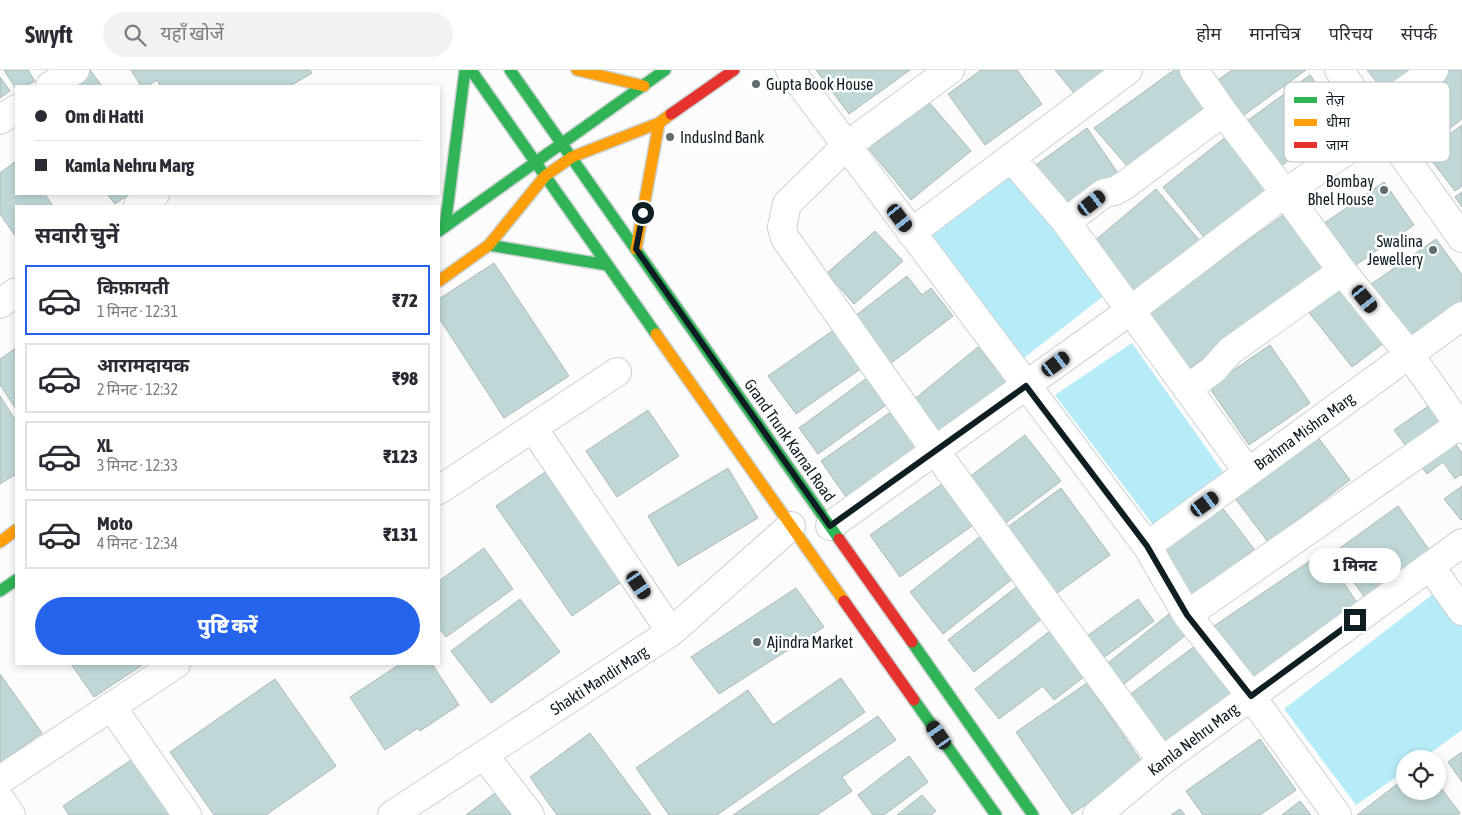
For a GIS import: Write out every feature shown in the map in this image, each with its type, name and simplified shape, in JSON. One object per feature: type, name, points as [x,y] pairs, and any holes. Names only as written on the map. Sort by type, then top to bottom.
[{"type":"main road","points":[[442,229],[465,70]]},
{"type":"main road","points":[[471,70],[996,815]]},
{"type":"main road","name":"Grand Trunk Karnal Road","points":[[510,70],[1033,815]]},
{"type":"main road","points":[[576,70],[644,86]]},
{"type":"main road","points":[[442,229],[665,70]]},
{"type":"main road","points":[[440,280],[489,245],[545,176],[572,157],[659,123],[734,70]]},
{"type":"main road","points":[[636,249],[659,123]]},
{"type":"main road","points":[[489,245],[607,265]]},
{"type":"main road","points":[[0,542],[15,531]]},
{"type":"main road","points":[[0,591],[15,581]]},
{"type":"street","points":[[52,85],[75,70]]},
{"type":"street","points":[[790,70],[1147,546],[1187,615],[1251,696],[1338,815]]},
{"type":"street","points":[[950,70],[846,146],[787,204],[782,227],[785,238],[936,452],[1162,761]]},
{"type":"street","points":[[911,233],[1128,70]]},
{"type":"street","points":[[1187,615],[1461,427],[1410,354],[1342,271],[1223,112],[1194,70]]},
{"type":"street","points":[[1339,70],[1348,82]]},
{"type":"street","points":[[1421,82],[1434,70]]},
{"type":"street","points":[[0,120],[15,110]]},
{"type":"street","points":[[1066,222],[1104,193],[1115,191],[1125,185],[1223,112]]},
{"type":"street","points":[[1011,158],[1066,222],[1248,472]]},
{"type":"street","points":[[830,526],[936,452],[1131,310],[1325,162]]},
{"type":"street","points":[[1407,162],[1462,238]]},
{"type":"street","points":[[139,205],[154,195]]},
{"type":"street","points":[[1187,389],[1213,370],[1230,351],[1342,271]]},
{"type":"street","points":[[0,304],[15,293]]},
{"type":"street","name":"Brahma Mishra Marg","points":[[1147,546],[1462,316]]},
{"type":"street","points":[[440,489],[617,372]]},
{"type":"street","points":[[532,428],[670,632]]},
{"type":"street","name":"Shakti Mandir Marg","points":[[392,815],[670,632],[791,526]]},
{"type":"street","name":"Kamla Nehru Marg","points":[[1097,815],[1162,761],[1462,543]]},
{"type":"street","points":[[1430,566],[1462,611]]},
{"type":"street","points":[[0,780],[174,665]]},
{"type":"street","points":[[111,706],[186,815]]},
{"type":"street","points":[[484,754],[530,815]]},
{"type":"street","points":[[0,799],[11,815]]},
{"type":"shaded area","points":[[1012,165],[1110,291],[1020,361],[922,235]]},
{"type":"shaded area","points":[[1132,343],[1224,473],[1154,526],[1055,395]]},
{"type":"shaded area","points":[[1446,584],[1462,608],[1462,730],[1434,750],[1396,750],[1396,777],[1356,805],[1284,709]]},
{"type":"building","points":[[4,70],[28,70],[35,81],[28,85],[15,85],[15,87]]},
{"type":"building","points":[[90,70],[101,85],[68,85]]},
{"type":"building","points":[[131,70],[310,70],[312,73],[292,85],[160,85],[157,80],[149,85],[140,85]]},
{"type":"building","points":[[816,70],[910,70],[849,114]]},
{"type":"building","points":[[981,70],[1017,70],[1042,104],[985,145],[948,94]]},
{"type":"building","points":[[1055,70],[1112,70],[1078,98]]},
{"type":"building","points":[[1174,70],[1183,70],[1208,105],[1128,167],[1094,128]]},
{"type":"building","points":[[1232,70],[1306,70],[1289,82],[1284,82],[1284,86],[1237,120],[1211,85]]},
{"type":"building","points":[[1367,70],[1409,70],[1393,82],[1377,82]]},
{"type":"building","points":[[1448,70],[1462,70],[1462,119],[1450,128],[1450,82],[1432,82]]},
{"type":"building","points":[[1310,75],[1315,82],[1300,82]]},
{"type":"building","points":[[0,77],[10,91],[0,98]]},
{"type":"building","points":[[1284,94],[1284,162],[1286,162],[1279,168],[1243,124]]},
{"type":"building","points":[[928,101],[971,151],[911,200],[869,149]]},
{"type":"building","points":[[1462,125],[1462,186],[1455,191],[1433,162],[1450,162],[1450,134]]},
{"type":"building","points":[[1087,128],[1120,176],[1065,210],[1025,173]]},
{"type":"building","points":[[1227,136],[1271,190],[1207,241],[1163,187]]},
{"type":"building","points":[[15,162],[15,195],[46,195],[52,205],[15,205],[15,236],[0,214],[0,173]]},
{"type":"building","points":[[1384,182],[1414,225],[1353,267],[1323,224]]},
{"type":"building","points":[[1156,189],[1205,247],[1135,306],[1086,248]]},
{"type":"building","points":[[1462,192],[1462,207],[1455,197]]},
{"type":"building","points":[[108,195],[128,195],[115,204]]},
{"type":"building","points":[[1289,211],[1329,266],[1190,368],[1149,312]]},
{"type":"building","points":[[875,231],[903,261],[854,304],[827,273]]},
{"type":"building","points":[[1436,239],[1462,275],[1462,309],[1409,346],[1367,287]]},
{"type":"building","points":[[494,263],[569,376],[504,418],[440,320],[440,298]]},
{"type":"building","points":[[907,276],[922,295],[931,288],[953,316],[882,370],[846,323]]},
{"type":"building","points":[[1345,281],[1388,340],[1352,367],[1307,310]]},
{"type":"building","points":[[835,329],[862,368],[796,414],[768,376]]},
{"type":"building","points":[[1270,345],[1310,403],[1249,445],[1209,387]]},
{"type":"building","points":[[978,347],[1009,385],[943,439],[911,402]]},
{"type":"building","points":[[15,349],[15,408],[0,385],[0,359]]},
{"type":"building","points":[[867,378],[886,405],[818,454],[799,428]]},
{"type":"building","points":[[0,396],[15,419],[15,475],[0,484]]},
{"type":"building","points":[[1434,402],[1451,425],[1411,453],[1394,430]]},
{"type":"building","points":[[895,409],[924,451],[850,503],[821,461]]},
{"type":"building","points":[[648,410],[679,456],[617,497],[586,451]]},
{"type":"building","points":[[1025,435],[1061,481],[1003,525],[968,478]]},
{"type":"building","points":[[1317,436],[1350,480],[1268,542],[1234,497]]},
{"type":"building","points":[[1452,439],[1462,453],[1462,476],[1461,474],[1455,479],[1443,462],[1427,474],[1419,463]]},
{"type":"building","points":[[551,468],[627,578],[572,616],[496,506]]},
{"type":"building","points":[[728,468],[758,518],[678,566],[648,516]]},
{"type":"building","points":[[942,484],[972,526],[900,577],[870,535]]},
{"type":"building","points":[[1462,486],[1462,519],[1461,520],[1444,499]]},
{"type":"building","points":[[1061,488],[1110,555],[1053,596],[1005,529]]},
{"type":"building","points":[[1221,506],[1254,549],[1193,596],[1160,552]]},
{"type":"building","points":[[1398,506],[1435,558],[1370,605],[1333,553]]},
{"type":"building","points":[[982,535],[1015,577],[943,634],[910,592]]},
{"type":"building","points":[[484,548],[513,589],[446,637],[440,629],[440,580]]},
{"type":"building","points":[[1323,552],[1364,613],[1253,689],[1211,628]]},
{"type":"building","points":[[1019,585],[1044,617],[974,672],[948,640]]},
{"type":"building","name":"Ajindra Market","points":[[796,588],[824,627],[719,694],[691,657]]},
{"type":"building","points":[[520,599],[560,652],[491,703],[451,651]]},
{"type":"building","points":[[1138,599],[1154,621],[1099,661],[1083,639]]},
{"type":"building","points":[[1169,614],[1186,635],[1119,688],[1103,667]]},
{"type":"building","points":[[1050,631],[1085,676],[1054,700],[1043,686],[999,719],[975,689]]},
{"type":"building","points":[[1195,646],[1233,696],[1165,746],[1128,696]]},
{"type":"building","points":[[72,665],[142,665],[94,697]]},
{"type":"building","points":[[398,665],[433,665],[459,705],[420,731],[418,728],[385,750],[350,697]]},
{"type":"building","points":[[0,674],[42,733],[1,762],[0,761]]},
{"type":"building","points":[[841,678],[865,712],[717,815],[669,815],[636,768],[748,690],[773,725]]},
{"type":"building","points":[[275,679],[336,766],[266,815],[214,815],[170,752]]},
{"type":"building","points":[[1087,683],[1144,765],[1072,814],[1016,732]]},
{"type":"building","points":[[878,716],[896,740],[842,777],[852,791],[817,815],[733,815]]},
{"type":"building","points":[[590,733],[651,815],[557,815],[530,777]]},
{"type":"building","points":[[1260,739],[1296,790],[1260,815],[1203,815],[1186,791]]},
{"type":"building","points":[[1462,752],[1462,782],[1448,762]]},
{"type":"building","points":[[909,756],[928,782],[884,815],[873,815],[858,795]]},
{"type":"building","points":[[134,758],[172,815],[69,815],[63,806]]},
{"type":"building","points":[[1396,785],[1396,800],[1446,800],[1446,795],[1460,813],[1457,815],[1357,815]]},
{"type":"building","points":[[495,793],[511,815],[466,815]]},
{"type":"building","points":[[922,795],[936,811],[931,815],[897,815]]},
{"type":"building","points":[[1300,801],[1311,815],[1282,815]]},
{"type":"building","points":[[1180,809],[1185,815],[1171,815]]},
{"type":"traffic: fast","points":[[445,227],[465,70]]},
{"type":"traffic: fast","points":[[471,70],[656,334]]},
{"type":"traffic: fast","points":[[510,70],[839,539]]},
{"type":"traffic: fast","points":[[440,230],[665,70]]},
{"type":"traffic: fast","points":[[489,245],[607,265]]},
{"type":"traffic: fast","points":[[0,591],[15,581]]},
{"type":"traffic: fast","points":[[912,642],[1033,815]]},
{"type":"traffic: fast","points":[[914,700],[996,815]]},
{"type":"traffic: slow","points":[[577,70],[644,86]]},
{"type":"traffic: slow","points":[[440,280],[489,245],[545,176],[572,157],[659,123],[671,114]]},
{"type":"traffic: slow","points":[[636,249],[659,123]]},
{"type":"traffic: slow","points":[[656,334],[844,601]]},
{"type":"traffic: slow","points":[[0,542],[15,531]]},
{"type":"traffic: jam","points":[[671,114],[734,70]]},
{"type":"traffic: jam","points":[[839,539],[912,642]]},
{"type":"traffic: jam","points":[[844,601],[914,700]]},
{"type":"place","name":"Gupta Book House","points":[[756,84]]},
{"type":"place","name":"IndusInd Bank","points":[[670,137]]},
{"type":"place","name":"Bombay Bhel House","points":[[1384,190]]},
{"type":"place","name":"Swalina Jewellery","points":[[1433,250]]},
{"type":"place","name":"Ajindra Market","points":[[757,642]]},
{"type":"route","points":[[643,213],[636,249],[830,526],[1026,386],[1147,546],[1187,615],[1251,696],[1355,620]]}]
